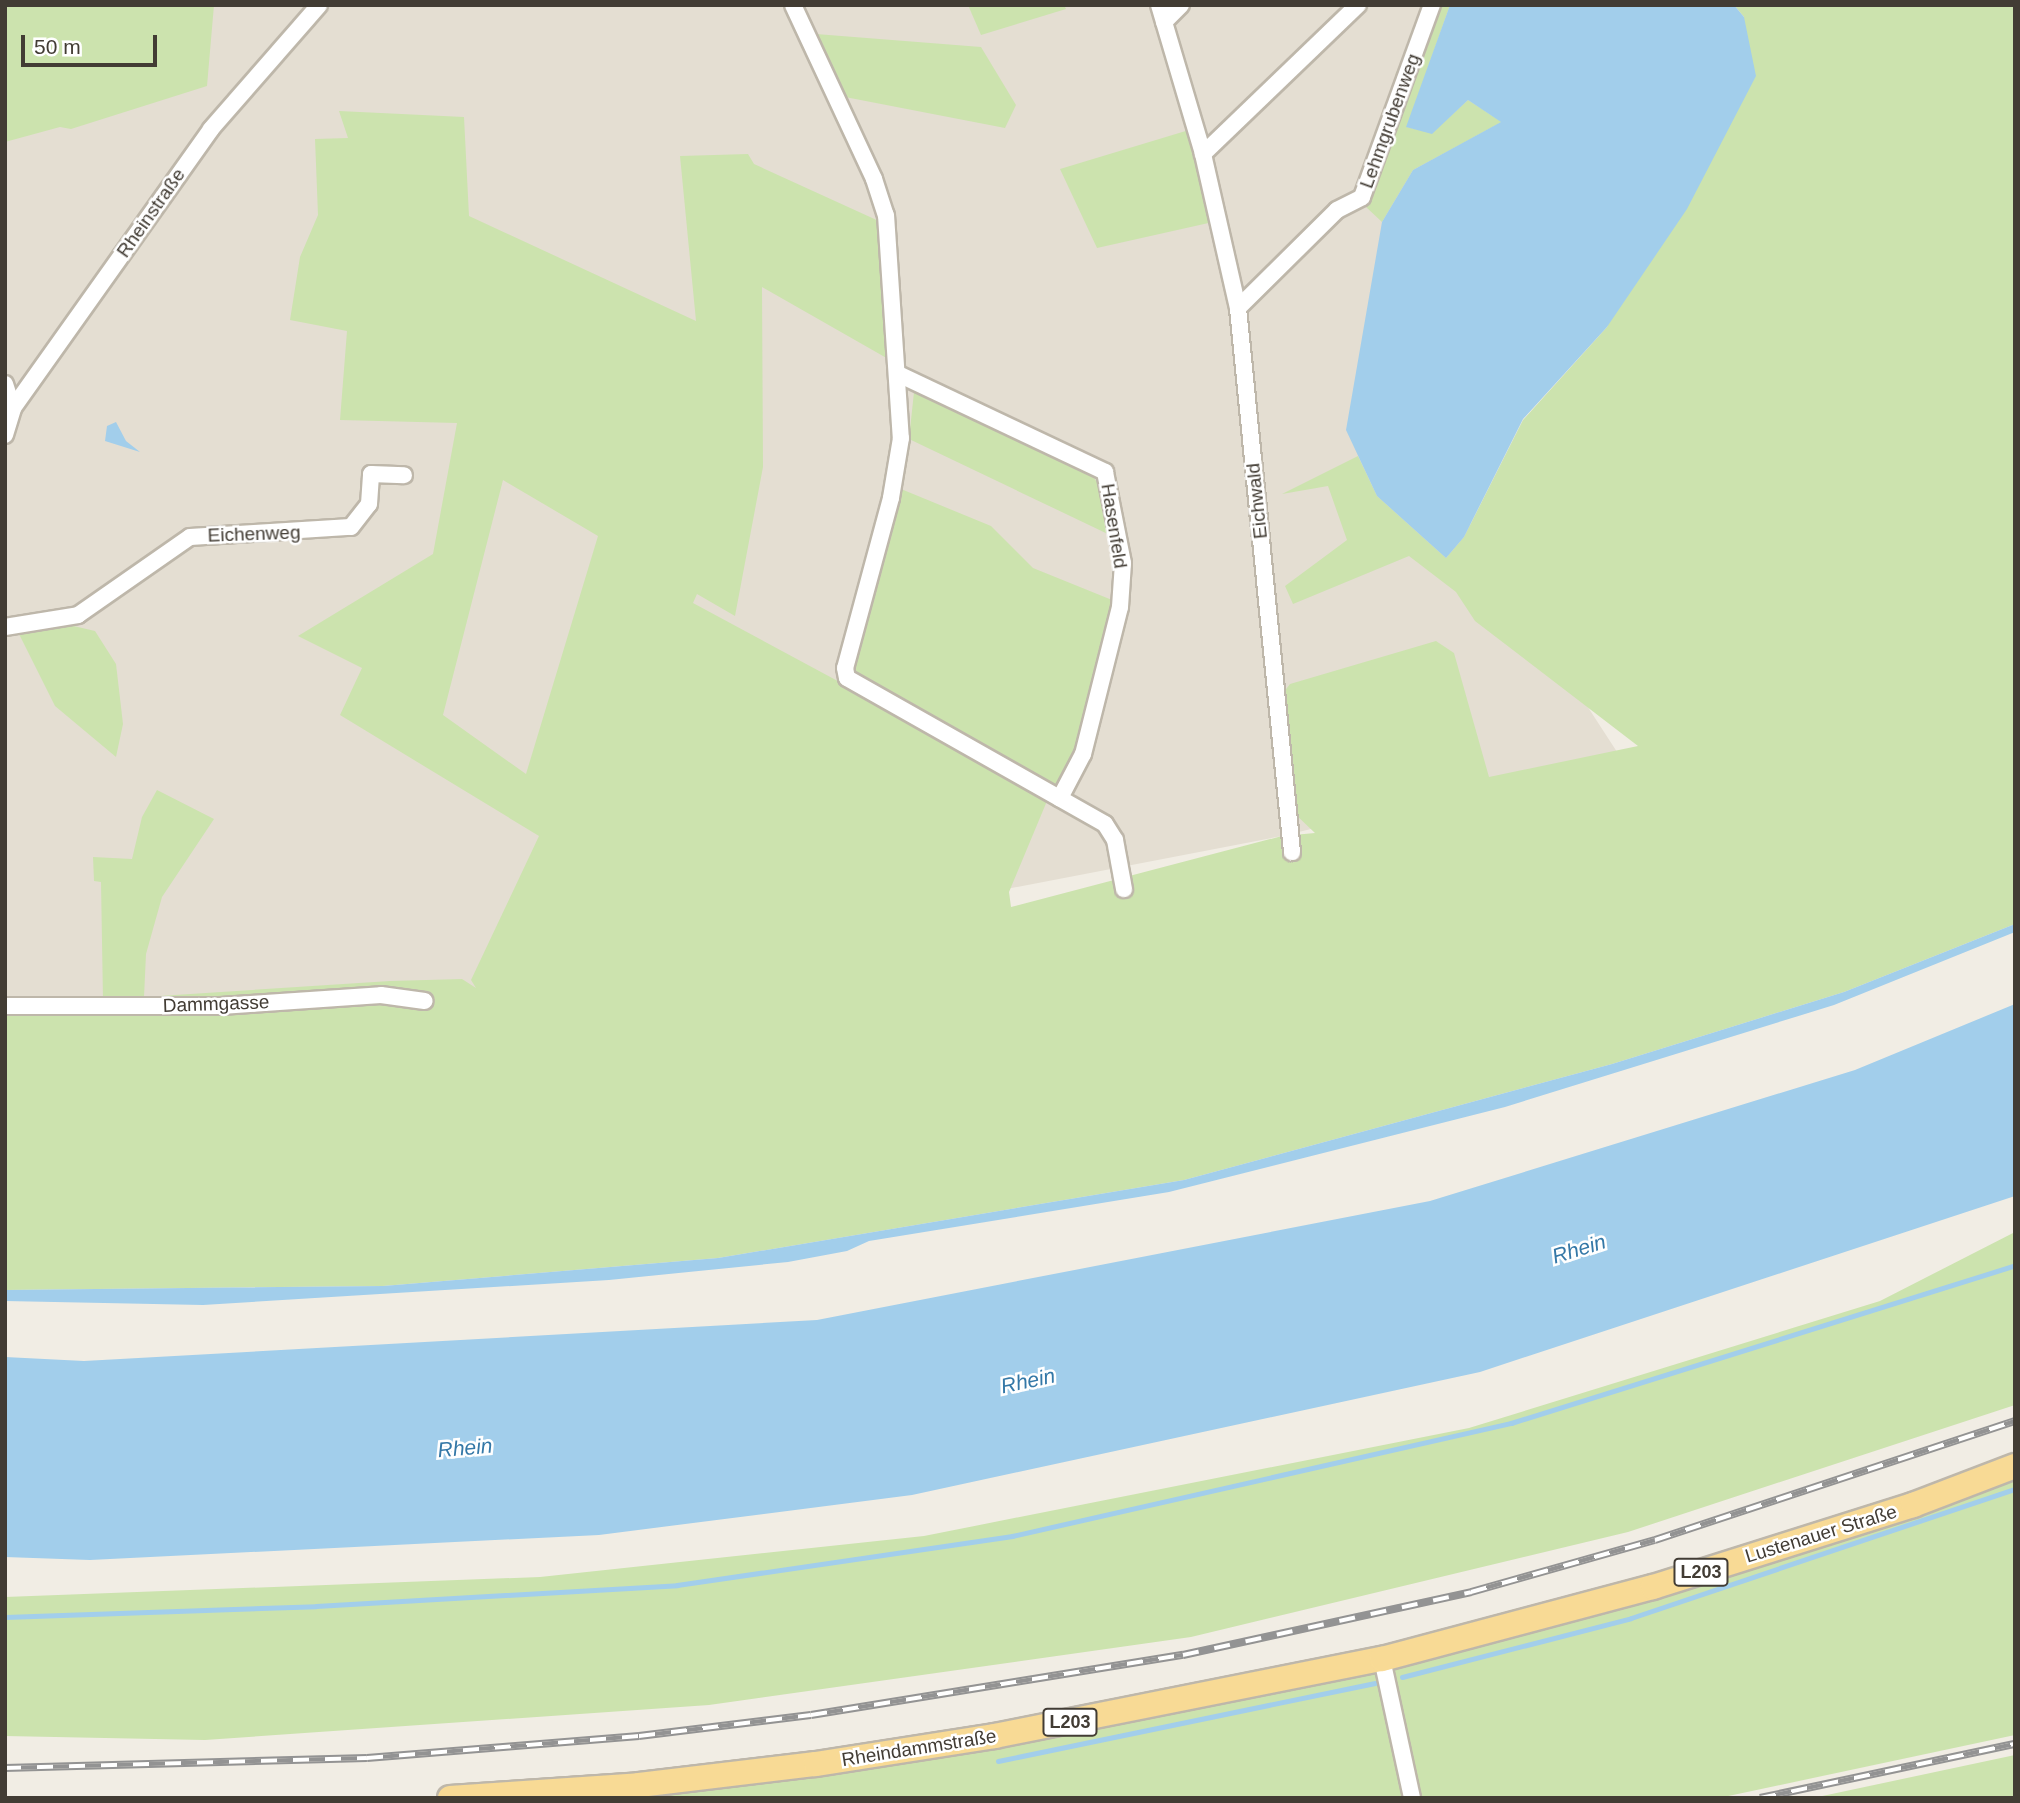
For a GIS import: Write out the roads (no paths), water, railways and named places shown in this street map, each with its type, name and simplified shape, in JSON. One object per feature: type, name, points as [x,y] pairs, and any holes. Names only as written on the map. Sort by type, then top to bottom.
[{"type":"main road","name":"Lustenauer Straße","points":[[1382,1659],[1653,1587],[1913,1505],[2015,1466]]},
{"type":"main road","name":"Rheindammstraße","points":[[450,1798],[639,1785],[816,1764],[1007,1734],[1382,1659]]},
{"type":"street","points":[[299,25],[300,5]]},
{"type":"street","name":"Rheinstraße","points":[[5,435],[13,408],[211,129],[319,5]]},
{"type":"street","points":[[793,5],[874,179],[886,215],[901,438],[891,498],[845,668],[847,678],[1105,824],[1115,840],[1124,889]]},
{"type":"street","name":"Eichwald","points":[[1159,5],[1203,154],[1238,308],[1292,852]]},
{"type":"street","points":[[1164,22],[1181,5]]},
{"type":"street","points":[[1203,154],[1357,5]]},
{"type":"street","name":"Lehmgrubenweg","points":[[1238,308],[1337,210],[1362,197],[1432,5]]},
{"type":"street","name":"Hasenfeld","points":[[898,374],[1105,472],[1123,563],[1120,607],[1083,754],[1060,798]]},
{"type":"street","points":[[5,384],[13,408]]},
{"type":"street","name":"Eichenweg","points":[[5,627],[78,615],[190,537],[351,527],[369,504],[370,474],[404,475]]},
{"type":"street","name":"Dammgasse","points":[[5,1006],[221,1006],[381,995],[425,1001]]},
{"type":"street","points":[[1382,1659],[1412,1798]]},
{"type":"water","points":[[1450,5],[1734,5],[1744,17],[1756,76],[1687,209],[1607,327],[1523,419],[1464,537],[1446,558],[1377,496],[1346,430],[1382,222],[1413,170],[1501,122],[1468,100],[1432,134],[1406,127]]},
{"type":"water","points":[[116,422],[126,441],[140,452],[105,441],[107,426]]},
{"type":"water","points":[[2015,924],[2015,932],[1834,1005],[1505,1107],[1169,1192],[869,1241],[847,1251],[788,1262],[609,1280],[203,1305],[5,1301],[5,1290],[383,1286],[718,1258],[1184,1180],[1612,1064],[1844,992]]},
{"type":"water","name":"Rhein","points":[[2015,1004],[2015,1196],[1480,1372],[912,1495],[599,1535],[90,1560],[5,1557],[5,1357],[84,1361],[817,1320],[1430,1201],[1855,1070]]},
{"type":"waterway","points":[[5,1617],[316,1606],[677,1585],[1012,1536],[1511,1423],[2013,1266]]},
{"type":"waterway","points":[[1402,1677],[1631,1618],[2015,1489]]},
{"type":"waterway","points":[[998,1761],[1375,1683]]},
{"type":"railway","points":[[5,1768],[367,1758],[639,1736],[811,1715],[1183,1655],[1471,1592],[1655,1540],[2015,1421]]},
{"type":"railway","points":[[1760,1798],[2015,1744]]}]
